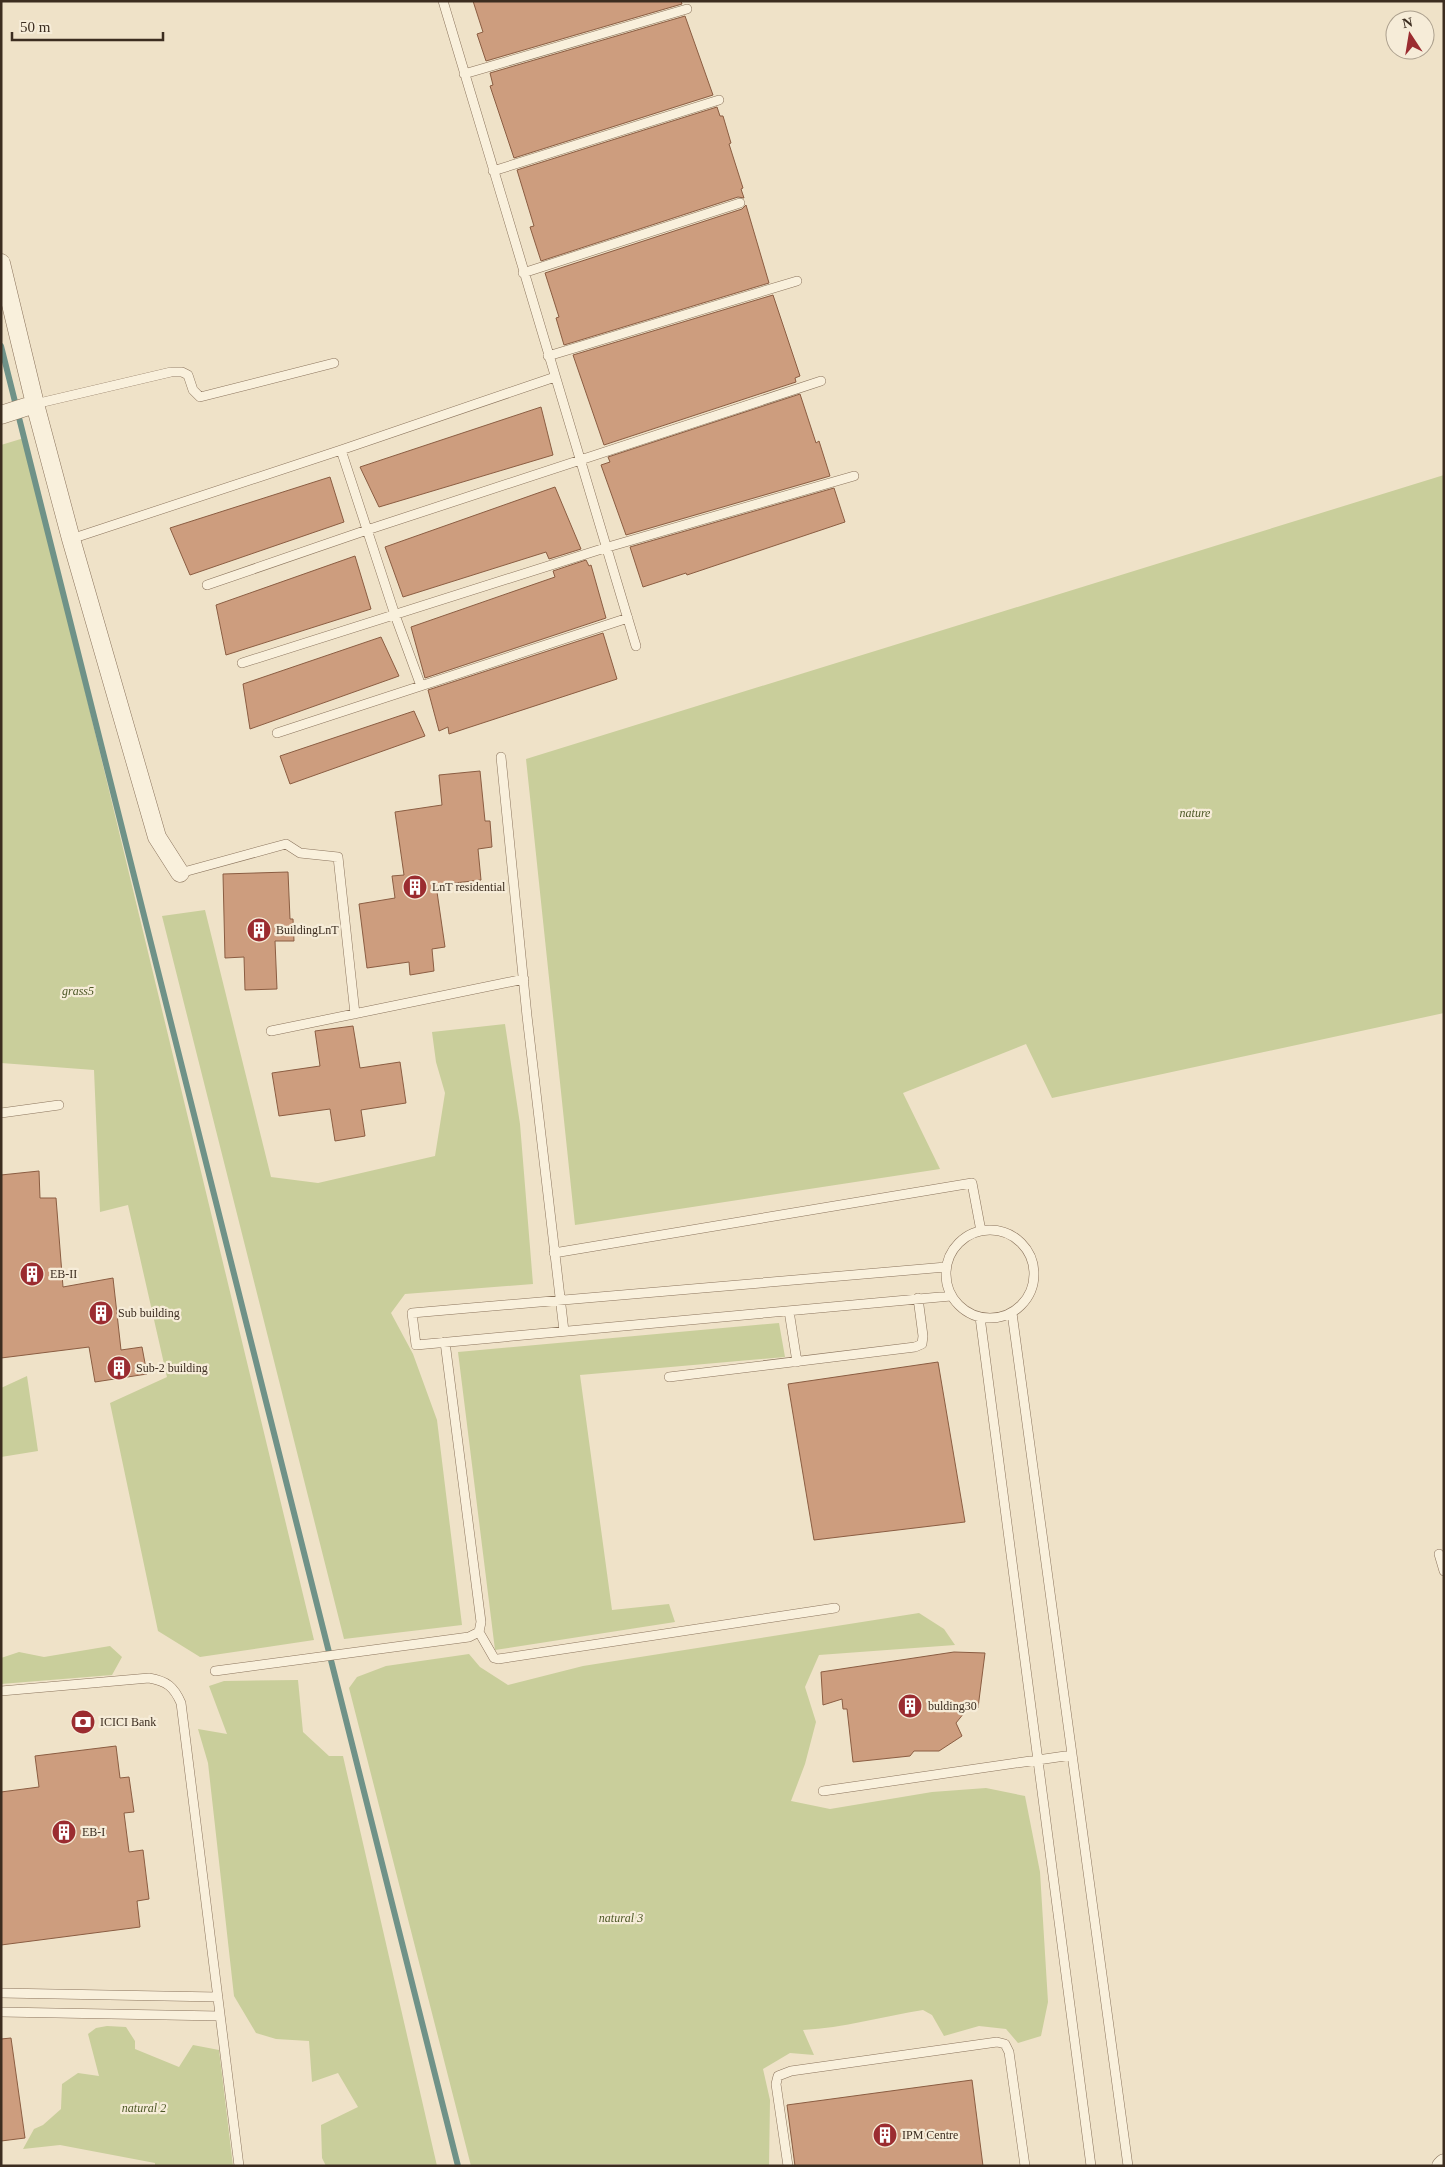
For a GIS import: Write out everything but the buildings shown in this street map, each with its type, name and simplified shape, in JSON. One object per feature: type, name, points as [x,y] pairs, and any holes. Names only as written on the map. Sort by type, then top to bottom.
[{"type":"street","points":[[1,263],[35,404],[71,539],[157,837],[180,873]]},
{"type":"street","points":[[1,415],[35,404]]},
{"type":"street","points":[[1440,2166],[1444,2163]]},
{"type":"lane","points":[[443,1],[548,356],[583,461],[636,646]]},
{"type":"lane","points":[[464,74],[687,9]]},
{"type":"lane","points":[[493,171],[719,100]]},
{"type":"lane","points":[[524,273],[740,203]]},
{"type":"lane","points":[[548,356],[797,281]]},
{"type":"lane","points":[[35,404],[171,372],[182,372],[188,375],[194,390],[200,397],[209,396],[334,363]]},
{"type":"lane","points":[[71,539],[555,377]]},
{"type":"lane","points":[[207,585],[367,530],[821,382]]},
{"type":"lane","points":[[340,450],[421,686]]},
{"type":"lane","points":[[242,663],[608,547],[854,476]]},
{"type":"lane","points":[[277,733],[628,618]]},
{"type":"lane","points":[[501,758],[564,1332]]},
{"type":"lane","points":[[180,873],[286,844],[300,853],[338,857],[355,1014]]},
{"type":"lane","points":[[271,1031],[524,979]]},
{"type":"lane","points":[[1,1113],[59,1106]]},
{"type":"lane","points":[[554,1253],[972,1183],[981,1232]]},
{"type":"lane","points":[[990,1230],[1005,1232],[1019,1240],[1029,1251],[1034,1266],[1035,1280],[1031,1293],[1023,1304],[1012,1313],[999,1318],[980,1317],[960,1307],[951,1296],[946,1282],[946,1267],[952,1252],[961,1240],[975,1232],[990,1230]]},
{"type":"lane","points":[[946,1267],[412,1312],[416,1345],[951,1296]]},
{"type":"lane","points":[[669,1377],[915,1347],[922,1344],[923,1336],[918,1298]]},
{"type":"lane","points":[[789,1311],[797,1362]]},
{"type":"lane","points":[[1012,1313],[1128,2166]]},
{"type":"lane","points":[[980,1317],[1091,2166]]},
{"type":"lane","points":[[445,1342],[481,1622],[479,1632],[491,1655],[498,1659],[835,1608]]},
{"type":"lane","points":[[1439,1554],[1444,1571]]},
{"type":"lane","points":[[215,1671],[469,1637],[479,1632]]},
{"type":"lane","points":[[1,1691],[149,1678],[164,1680],[175,1689],[182,1703],[239,2166]]},
{"type":"lane","points":[[824,1791],[1072,1754]]},
{"type":"lane","points":[[1,1993],[218,1997]]},
{"type":"lane","points":[[1,2012],[220,2016]]},
{"type":"lane","points":[[788,2166],[776,2084],[778,2076],[791,2071],[997,2042],[1005,2044],[1009,2052],[1025,2166]]},
{"type":"green space","name":"grass5","points":[[24,438],[314,1640],[200,1657],[158,1631],[110,1403],[167,1377],[128,1205],[100,1212],[94,1070],[1,1063],[1,445]]},
{"type":"green space","name":"nature","points":[[1444,475],[1444,1013],[1052,1098],[1026,1044],[903,1093],[940,1169],[575,1225],[526,759]]},
{"type":"green space","points":[[205,910],[271,1177],[318,1183],[435,1156],[445,1093],[436,1062],[432,1032],[505,1024],[520,1124],[533,1284],[405,1294],[391,1313],[413,1354],[437,1420],[462,1625],[344,1639],[162,916]]},
{"type":"green space","points":[[779,1323],[785,1357],[580,1375],[612,1610],[669,1604],[675,1622],[495,1650],[458,1352]]},
{"type":"green space","points":[[27,1376],[38,1451],[1,1457],[1,1388]]},
{"type":"green space","name":"natural 3","points":[[919,1613],[944,1629],[955,1645],[819,1655],[805,1687],[816,1722],[805,1764],[791,1801],[830,1809],[932,1792],[986,1788],[1025,1796],[1040,1872],[1048,2002],[1041,2036],[1018,2043],[1006,2029],[979,2026],[944,2036],[932,2015],[923,2010],[803,2030],[814,2055],[790,2053],[763,2069],[770,2100],[769,2166],[611,2164],[471,2166],[349,1688],[357,1677],[386,1666],[469,1654],[480,1667],[508,1685],[583,1666]]},
{"type":"green space","points":[[110,1646],[122,1657],[112,1675],[1,1684],[1,1658],[19,1652],[44,1657]]},
{"type":"green space","points":[[298,1680],[303,1732],[329,1756],[343,1756],[437,2166],[326,2166],[322,2158],[321,2125],[358,2107],[338,2073],[312,2082],[309,2041],[276,2039],[256,2033],[234,1996],[208,1763],[198,1729],[227,1734],[209,1686],[224,1681]]},
{"type":"green space","name":"natural 2","points":[[107,2026],[126,2027],[135,2041],[135,2049],[179,2067],[193,2045],[219,2050],[233,2166],[155,2166],[155,2163],[60,2145],[23,2149],[34,2129],[43,2125],[61,2109],[62,2084],[78,2073],[99,2076],[88,2034],[96,2028]]},
{"type":"waterway","points":[[1,346],[458,2166]]},
{"type":"place","name":"LnT residential","points":[[415,887]]},
{"type":"place","name":"BuildingLnT","points":[[259,930]]},
{"type":"place","name":"EB-II","points":[[32,1274]]},
{"type":"place","name":"Sub building","points":[[101,1313]]},
{"type":"place","name":"Sub-2 building","points":[[119,1368]]},
{"type":"place","name":"bulding30","points":[[910,1706]]},
{"type":"place","name":"ICICI Bank","points":[[83,1722]]},
{"type":"place","name":"EB-I","points":[[64,1832]]},
{"type":"place","name":"IPM Centre","points":[[885,2135]]}]
